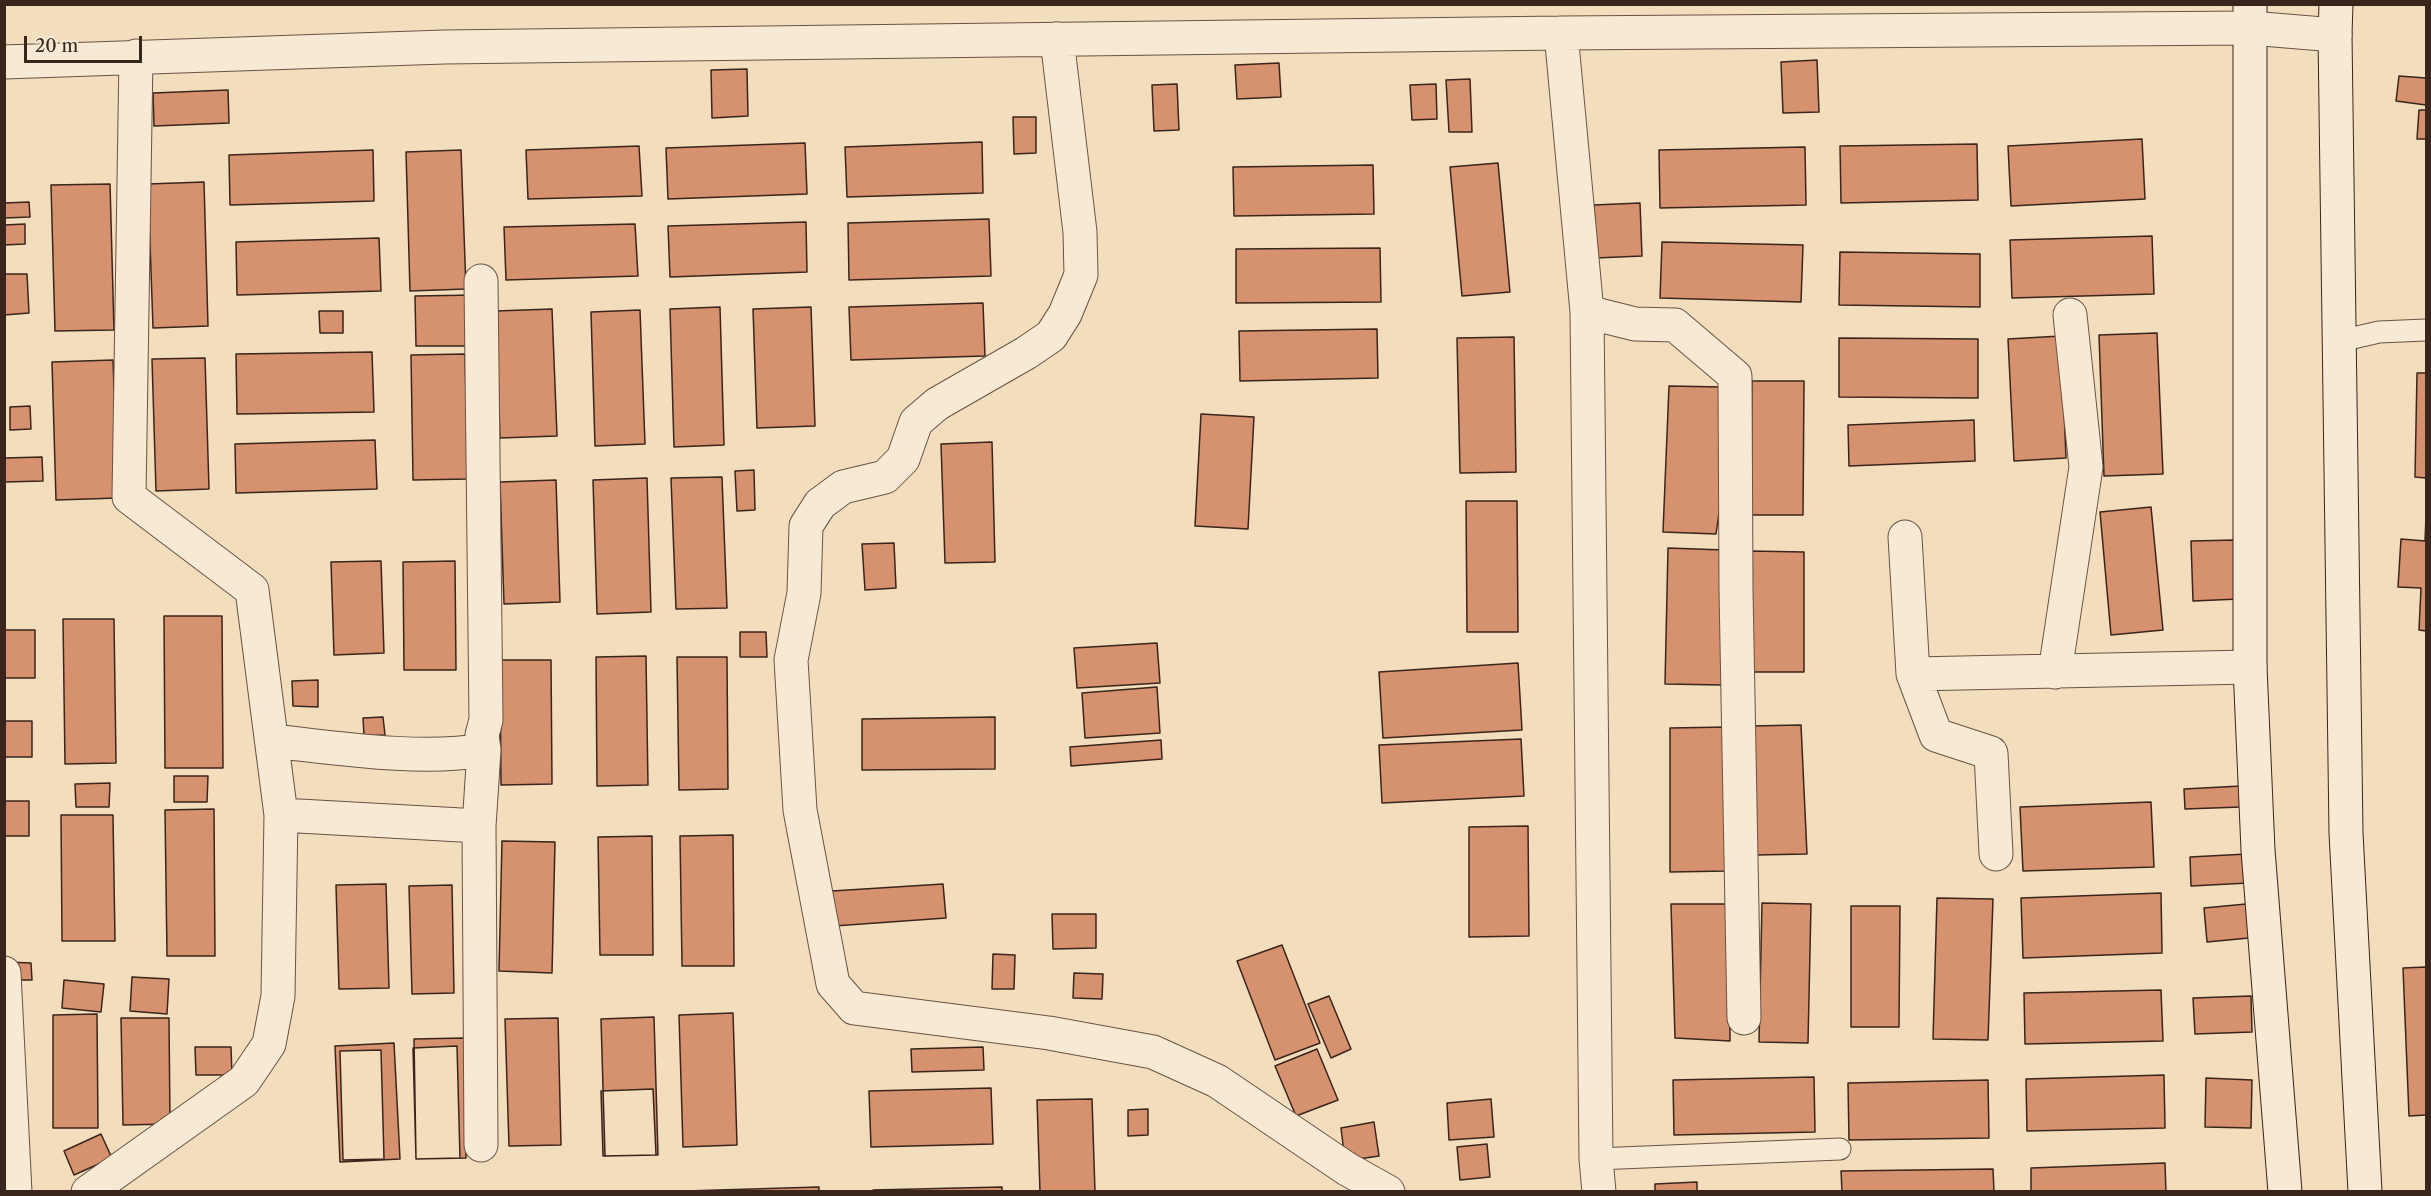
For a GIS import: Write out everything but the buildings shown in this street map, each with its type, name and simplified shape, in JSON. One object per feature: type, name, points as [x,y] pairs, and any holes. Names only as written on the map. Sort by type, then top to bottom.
[{"type":"street","points":[[2250,16],[2250,667],[2258,850],[2285,1191]]},
{"type":"street","points":[[4,62],[444,47],[1562,33],[2250,16],[2336,20],[2346,833],[2365,1191]]},
{"type":"street","points":[[1562,33],[1587,312],[1596,1159],[1599,1191]]},
{"type":"street","points":[[1057,39],[1080,232],[1081,275],[1065,314],[1051,336],[937,404],[916,422],[903,459],[885,477],[843,487],[820,504],[806,526],[804,593],[791,660],[800,810],[833,984],[854,1008],[1049,1033],[1153,1052],[1217,1081],[1347,1169],[1388,1191]]},
{"type":"street","points":[[88,1191],[244,1081],[269,1044],[278,996],[281,815],[252,590],[129,497],[136,56]]},
{"type":"street","points":[[481,281],[486,720],[482,735],[484,750],[479,826],[481,1145]]},
{"type":"street","points":[[1587,312],[1635,324],[1675,325],[1734,376],[1744,1018]]},
{"type":"street","points":[[2055,672],[2086,467],[2070,315]]},
{"type":"street","points":[[1905,537],[1913,674],[1936,735],[1991,753],[1996,854]]},
{"type":"street","points":[[1913,674],[2250,667]]},
{"type":"street","points":[[273,741],[362,750],[459,755],[484,750]]},
{"type":"street","points":[[281,815],[479,826]]},
{"type":"street","points":[[4,973],[15,1191]]},
{"type":"lane","points":[[2340,341],[2379,332],[2427,330]]},
{"type":"lane","points":[[1596,1159],[1840,1149]]}]
